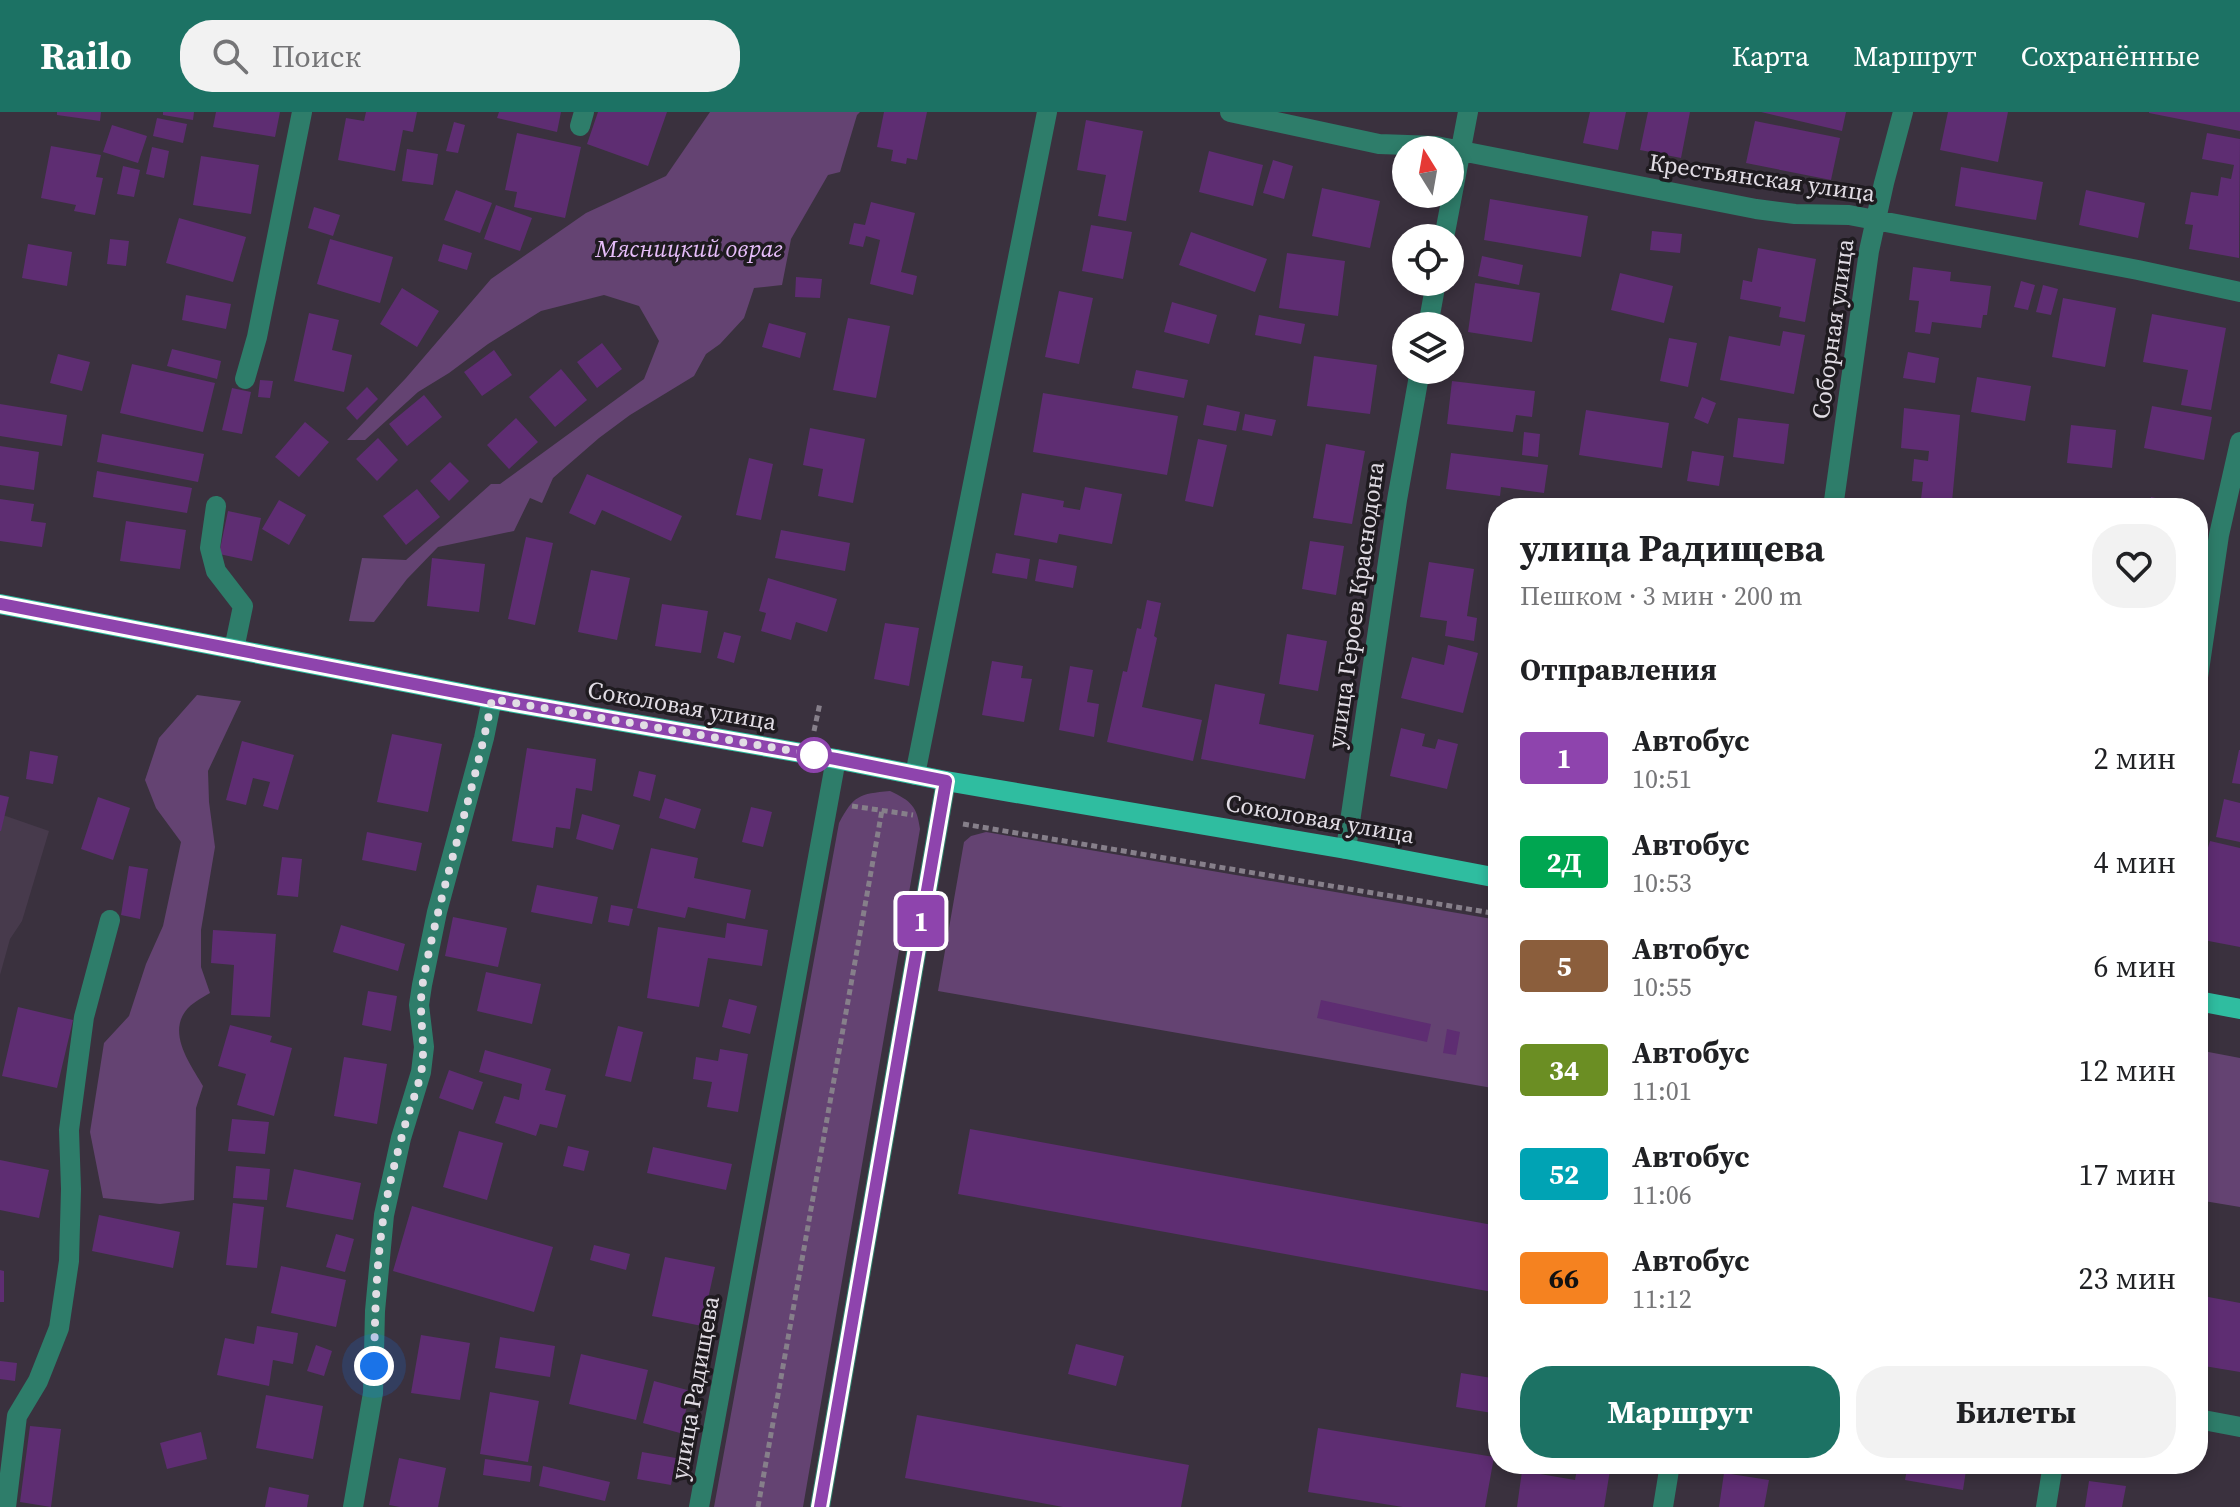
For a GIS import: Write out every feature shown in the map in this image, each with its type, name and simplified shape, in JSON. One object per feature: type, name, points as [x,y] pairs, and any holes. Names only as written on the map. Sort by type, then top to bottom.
[{"type":"main road","name":"Соколовая улица","points":[[0,604],[492,699],[1488,876]]},
{"type":"main road","points":[[2208,1003],[2240,1009]]},
{"type":"street","points":[[245,379],[257,337],[302,112]]},
{"type":"street","points":[[915,775],[1047,112]]},
{"type":"street","name":"Крестьянская улица","points":[[1230,112],[1392,144]]},
{"type":"street","points":[[1462,136],[1468,112]]},
{"type":"street","name":"Соборная улица","points":[[1834,498],[1869,251],[1903,112]]},
{"type":"street","name":"Крестьянская улица","points":[[1464,151],[1756,209],[1795,214],[1849,215],[2240,292]]},
{"type":"street","name":"улица Героев Краснодона","points":[[1346,849],[1397,500],[1418,384]]},
{"type":"street","points":[[2208,609],[2219,535],[2240,442]]},
{"type":"street","points":[[216,506],[210,548],[216,571],[243,606],[234,649]]},
{"type":"street","points":[[353,1507],[373,1393],[375,1311],[384,1215],[401,1138],[421,1072],[424,1047],[419,1005],[422,985],[437,912],[492,699]]},
{"type":"street","name":"улица Радищева","points":[[699,1507],[836,759]]},
{"type":"street","points":[[820,1507],[946,781]]},
{"type":"street","points":[[6,1507],[17,1416],[38,1381],[59,1328],[69,1261],[69,1130],[84,1017],[110,920]]},
{"type":"street","points":[[2208,1421],[2240,1427]]},
{"type":"street","points":[[1663,1507],[1668,1474]]},
{"type":"street","points":[[2046,1507],[2051,1474]]},
{"type":"path","points":[[828,803],[1488,912]]},
{"type":"path","points":[[758,1507],[882,810]]},
{"type":"shaded area","points":[[0,814],[49,831],[22,921],[10,939],[0,975]]},
{"type":"green space","name":"Мясницкий овраг","points":[[710,112],[860,112],[840,172],[828,175],[791,239],[782,285],[754,288],[744,318],[706,354],[694,376],[599,438],[553,478],[542,503],[530,498],[514,531],[438,547],[407,579],[374,622],[349,621],[362,558],[406,560],[491,484],[500,484],[644,379],[659,341],[639,306],[604,295],[541,311],[418,392],[365,440],[347,440],[406,378],[491,279],[586,213],[666,176]]},
{"type":"green space","points":[[197,695],[241,701],[208,771],[215,847],[201,930],[201,967],[210,993],[188,1008],[179,1027],[182,1048],[203,1086],[196,1108],[194,1200],[160,1204],[103,1198],[90,1132],[104,1043],[129,1016],[146,964],[163,926],[181,842],[156,808],[145,780],[159,738]]},
{"type":"green space","points":[[890,791],[912,805],[920,829],[803,1507],[714,1507],[839,823],[858,798]]},
{"type":"green space","points":[[986,832],[1488,918],[1488,1087],[938,991],[964,842],[971,836]]},
{"type":"green space","points":[[2208,1052],[2240,1058],[2240,1207],[2208,1202]]},
{"type":"building","points":[[57,112],[101,112],[100,121],[57,115]]},
{"type":"building","points":[[163,112],[194,112],[193,120],[163,115]]},
{"type":"building","points":[[216,112],[280,112],[275,137],[213,127]]},
{"type":"building","points":[[366,112],[417,112],[413,132],[403,130],[395,171],[338,160],[346,118],[364,121]]},
{"type":"building","points":[[499,112],[561,112],[557,132],[497,118]]},
{"type":"building","points":[[598,112],[667,112],[648,166],[587,144]]},
{"type":"building","points":[[884,112],[927,112],[917,160],[907,158],[906,164],[891,161],[893,150],[877,147]]},
{"type":"building","points":[[1590,112],[1626,112],[1618,150],[1583,143]]},
{"type":"building","points":[[1648,112],[1690,112],[1681,158],[1640,150]]},
{"type":"building","points":[[1761,112],[1846,112],[1842,131]]},
{"type":"building","points":[[1948,112],[2008,112],[1998,162],[1940,150]]},
{"type":"building","points":[[2240,112],[2240,131],[2149,113]]},
{"type":"building","points":[[157,118],[187,124],[183,143],[153,136]]},
{"type":"building","points":[[1086,120],[1143,131],[1126,221],[1098,216],[1106,175],[1077,170]]},
{"type":"building","points":[[1755,121],[1840,138],[1831,180],[1746,163]]},
{"type":"building","points":[[454,122],[465,125],[458,153],[446,151]]},
{"type":"building","points":[[112,125],[147,136],[138,163],[103,152]]},
{"type":"building","points":[[517,133],[581,147],[565,218],[514,207],[517,192],[505,190]]},
{"type":"building","points":[[2207,133],[2240,139],[2239,258],[2189,249],[2193,225],[2185,224],[2191,192],[2218,196],[2221,177],[2231,179],[2234,165],[2202,159]]},
{"type":"building","points":[[51,146],[101,155],[96,177],[103,178],[95,215],[74,211],[76,205],[41,198]]},
{"type":"building","points":[[152,147],[169,151],[164,178],[146,174]]},
{"type":"building","points":[[407,149],[438,154],[433,185],[402,181]]},
{"type":"building","points":[[1209,151],[1263,165],[1253,206],[1199,192]]},
{"type":"building","points":[[201,156],[259,165],[251,214],[193,205]]},
{"type":"building","points":[[1273,160],[1293,166],[1284,199],[1263,193]]},
{"type":"building","points":[[123,166],[140,170],[134,197],[117,194]]},
{"type":"building","points":[[1961,167],[2043,182],[2036,220],[1955,206]]},
{"type":"building","points":[[1322,188],[1380,201],[1370,248],[1312,236]]},
{"type":"building","points":[[456,190],[492,203],[480,233],[444,220]]},
{"type":"building","points":[[2086,190],[2145,203],[2138,238],[2079,225]]},
{"type":"building","points":[[1490,199],[1588,216],[1581,257],[1484,240]]},
{"type":"building","points":[[871,202],[915,213],[901,272],[917,276],[913,295],[870,284],[880,240],[866,236],[863,247],[849,244],[854,223],[865,225]]},
{"type":"building","points":[[496,205],[532,218],[520,251],[484,239]]},
{"type":"building","points":[[314,207],[340,215],[333,236],[308,228]]},
{"type":"building","points":[[179,218],[246,237],[233,282],[166,263]]},
{"type":"building","points":[[1091,225],[1132,232],[1123,279],[1082,271]]},
{"type":"building","points":[[1652,231],[1682,234],[1680,253],[1650,250]]},
{"type":"building","points":[[1191,232],[1267,259],[1255,292],[1179,265]]},
{"type":"building","points":[[110,239],[129,241],[126,266],[107,264]]},
{"type":"building","points":[[330,239],[393,257],[380,303],[317,284]]},
{"type":"building","points":[[28,244],[72,252],[67,286],[22,278]]},
{"type":"building","points":[[443,244],[472,253],[467,270],[438,261]]},
{"type":"building","points":[[1758,248],[1816,259],[1805,322],[1779,317],[1781,307],[1740,299],[1743,280],[1752,282]]},
{"type":"building","points":[[1287,253],[1345,261],[1338,316],[1279,308]]},
{"type":"building","points":[[1482,256],[1523,265],[1519,285],[1478,276]]},
{"type":"building","points":[[1913,267],[1951,272],[1950,281],[1991,286],[1987,315],[1983,315],[1981,328],[1932,322],[1930,334],[1915,332],[1919,301],[1909,300]]},
{"type":"building","points":[[1620,273],[1673,286],[1664,323],[1611,310]]},
{"type":"building","points":[[796,277],[822,279],[820,298],[795,297]]},
{"type":"building","points":[[2021,281],[2035,285],[2028,310],[2014,307]]},
{"type":"building","points":[[1475,283],[1540,293],[1532,342],[1468,332]]},
{"type":"building","points":[[2043,285],[2058,289],[2051,315],[2036,312]]},
{"type":"building","points":[[402,288],[439,311],[417,347],[380,324]]},
{"type":"building","points":[[1059,291],[1093,298],[1079,364],[1045,357]]},
{"type":"building","points":[[186,295],[231,304],[226,329],[182,320]]},
{"type":"building","points":[[2063,298],[2116,308],[2105,367],[2052,357]]},
{"type":"building","points":[[1172,302],[1217,315],[1209,344],[1164,332]]},
{"type":"building","points":[[309,313],[339,320],[332,350],[352,355],[344,392],[294,381]]},
{"type":"building","points":[[2152,314],[2226,328],[2211,410],[2181,405],[2188,370],[2143,362]]},
{"type":"building","points":[[1259,315],[1305,324],[1301,344],[1255,335]]},
{"type":"building","points":[[848,318],[890,326],[876,398],[833,390]]},
{"type":"building","points":[[769,323],[806,333],[800,358],[762,347]]},
{"type":"building","points":[[1783,331],[1805,335],[1794,394],[1720,380],[1729,336],[1780,346]]},
{"type":"building","points":[[1669,338],[1697,343],[1688,387],[1660,381]]},
{"type":"building","points":[[602,343],[622,369],[597,388],[577,362]]},
{"type":"building","points":[[172,349],[221,361],[217,379],[167,366]]},
{"type":"building","points":[[494,350],[512,375],[482,396],[464,372]]},
{"type":"building","points":[[1908,352],[1939,358],[1935,383],[1903,378]]},
{"type":"building","points":[[58,354],[90,362],[82,391],[50,383]]},
{"type":"building","points":[[1314,356],[1377,365],[1370,414],[1307,406]]},
{"type":"building","points":[[132,364],[215,383],[203,432],[120,413]]},
{"type":"building","points":[[561,369],[587,400],[555,427],[529,397]]},
{"type":"building","points":[[1136,370],[1188,380],[1184,398],[1132,388]]},
{"type":"building","points":[[1977,377],[2031,386],[2025,421],[1971,412]]},
{"type":"building","points":[[260,380],[273,381],[270,398],[258,397]]},
{"type":"building","points":[[1464,382],[1535,391],[1532,417],[1516,415],[1513,432],[1447,424],[1452,384]]},
{"type":"building","points":[[367,387],[378,399],[357,420],[346,408]]},
{"type":"building","points":[[232,388],[251,392],[242,434],[222,430]]},
{"type":"building","points":[[1043,393],[1178,416],[1167,475],[1033,452]]},
{"type":"building","points":[[424,395],[442,417],[407,446],[389,424]]},
{"type":"building","points":[[1702,397],[1716,403],[1708,424],[1694,418]]},
{"type":"building","points":[[0,404],[67,415],[62,446],[0,436]]},
{"type":"building","points":[[1207,405],[1240,412],[1236,431],[1203,425]]},
{"type":"building","points":[[2152,406],[2212,417],[2204,460],[2144,448]]},
{"type":"building","points":[[1904,408],[1960,415],[1952,498],[1921,498],[1923,482],[1912,481],[1914,459],[1928,461],[1929,451],[1901,448]]},
{"type":"building","points":[[1586,410],[1669,423],[1662,468],[1579,455]]},
{"type":"building","points":[[1245,414],[1276,420],[1272,436],[1242,430]]},
{"type":"building","points":[[516,418],[538,442],[509,469],[487,445]]},
{"type":"building","points":[[1738,418],[1789,424],[1784,464],[1733,457]]},
{"type":"building","points":[[305,422],[329,442],[299,477],[275,457]]},
{"type":"building","points":[[2071,425],[2116,430],[2112,468],[2067,463]]},
{"type":"building","points":[[810,428],[865,439],[853,503],[818,496],[823,469],[803,465]]},
{"type":"building","points":[[1524,432],[1540,434],[1538,457],[1522,455]]},
{"type":"building","points":[[102,434],[204,454],[198,482],[97,462]]},
{"type":"building","points":[[378,438],[398,460],[377,481],[356,459]]},
{"type":"building","points":[[1198,439],[1227,445],[1213,507],[1185,501]]},
{"type":"building","points":[[1326,444],[1365,451],[1352,524],[1313,518]]},
{"type":"building","points":[[0,446],[39,452],[34,490],[0,485]]},
{"type":"building","points":[[1692,451],[1724,456],[1719,486],[1687,481]]},
{"type":"building","points":[[1451,453],[1548,465],[1544,493],[1501,487],[1500,496],[1446,489]]},
{"type":"building","points":[[749,458],[773,464],[761,520],[736,515]]},
{"type":"building","points":[[450,462],[469,481],[449,501],[430,481]]},
{"type":"building","points":[[97,471],[192,488],[187,513],[93,497]]},
{"type":"building","points":[[587,474],[682,516],[671,541],[602,510],[595,525],[569,513]]},
{"type":"building","points":[[1085,487],[1122,494],[1112,544],[1059,534],[1057,543],[1014,535],[1022,493],[1064,501],[1063,507],[1080,510]]},
{"type":"building","points":[[417,489],[440,517],[406,545],[383,516]]},
{"type":"building","points":[[0,499],[34,504],[31,521],[46,523],[42,547],[0,541]]},
{"type":"building","points":[[279,500],[306,515],[289,545],[262,529]]},
{"type":"building","points":[[228,511],[261,518],[252,561],[219,554]]},
{"type":"building","points":[[126,521],[186,530],[180,569],[120,561]]},
{"type":"building","points":[[781,530],[850,543],[845,571],[775,558]]},
{"type":"building","points":[[526,537],[553,543],[535,625],[508,619]]},
{"type":"building","points":[[1310,541],[1344,546],[1336,595],[1302,589]]},
{"type":"building","points":[[996,553],[1030,559],[1027,579],[992,573]]},
{"type":"building","points":[[432,558],[485,564],[479,612],[427,606]]},
{"type":"building","points":[[1039,559],[1077,566],[1073,588],[1035,581]]},
{"type":"building","points":[[1429,562],[1474,569],[1467,616],[1477,618],[1474,641],[1445,636],[1447,621],[1420,617]]},
{"type":"building","points":[[591,570],[630,578],[617,640],[578,632]]},
{"type":"building","points":[[768,578],[837,599],[827,632],[796,622],[791,640],[761,631],[766,613],[759,611]]},
{"type":"building","points":[[1147,600],[1161,603],[1142,707],[1202,720],[1193,761],[1107,742],[1123,671],[1127,672]]},
{"type":"building","points":[[662,604],[708,611],[701,653],[655,646]]},
{"type":"building","points":[[885,623],[919,628],[909,686],[874,679]]},
{"type":"building","points":[[724,632],[741,636],[734,663],[717,658]]},
{"type":"building","points":[[1287,634],[1327,641],[1318,691],[1279,684]]},
{"type":"building","points":[[1448,645],[1478,653],[1463,713],[1401,698],[1412,657],[1444,665]]},
{"type":"building","points":[[992,661],[1023,666],[1021,678],[1032,679],[1024,722],[982,715]]},
{"type":"building","points":[[1070,666],[1093,670],[1087,702],[1099,704],[1094,737],[1059,730]]},
{"type":"building","points":[[1215,684],[1265,694],[1259,724],[1314,735],[1305,779],[1201,759]]},
{"type":"building","points":[[1401,728],[1425,734],[1422,746],[1435,749],[1438,739],[1458,744],[1447,789],[1390,776]]},
{"type":"building","points":[[392,734],[442,744],[428,812],[377,802]]},
{"type":"building","points":[[242,741],[294,755],[278,810],[263,806],[270,782],[253,778],[246,805],[226,800]]},
{"type":"building","points":[[527,748],[596,759],[592,791],[576,788],[570,829],[556,827],[553,848],[512,841]]},
{"type":"building","points":[[2240,750],[2240,784],[2232,783]]},
{"type":"building","points":[[30,751],[58,756],[53,784],[26,779]]},
{"type":"building","points":[[639,771],[656,775],[650,801],[633,796]]},
{"type":"building","points":[[0,795],[9,797],[1,831],[0,831]]},
{"type":"building","points":[[98,797],[130,808],[113,860],[81,849]]},
{"type":"building","points":[[665,798],[701,809],[695,829],[659,818]]},
{"type":"building","points":[[2224,799],[2240,803],[2240,842],[2216,837]]},
{"type":"building","points":[[751,807],[772,812],[763,847],[742,842]]},
{"type":"building","points":[[582,814],[620,825],[613,850],[576,839]]},
{"type":"building","points":[[367,832],[422,843],[416,871],[362,860]]},
{"type":"building","points":[[2210,841],[2240,848],[2240,947],[2208,941]]},
{"type":"building","points":[[651,848],[698,858],[694,878],[751,890],[745,919],[688,907],[685,918],[637,908]]},
{"type":"building","points":[[282,857],[302,859],[298,897],[277,895]]},
{"type":"building","points":[[129,866],[148,869],[140,919],[121,915]]},
{"type":"building","points":[[537,885],[598,897],[592,924],[531,912]]},
{"type":"building","points":[[611,905],[633,909],[629,926],[608,922]]},
{"type":"building","points":[[453,917],[507,928],[498,967],[445,956]]},
{"type":"building","points":[[727,923],[768,930],[762,966],[708,958],[699,1007],[647,998],[658,927],[725,938]]},
{"type":"building","points":[[341,925],[405,944],[398,971],[333,952]]},
{"type":"building","points":[[213,930],[276,934],[270,1017],[231,1015],[234,965],[211,963]]},
{"type":"building","points":[[486,972],[541,984],[532,1024],[477,1011]]},
{"type":"building","points":[[368,991],[397,996],[391,1031],[362,1025]]},
{"type":"building","points":[[729,999],[757,1006],[750,1034],[722,1027]]},
{"type":"building","points":[[1321,1000],[1431,1024],[1427,1042],[1317,1018]]},
{"type":"building","points":[[18,1007],[73,1020],[57,1088],[2,1076]]},
{"type":"building","points":[[230,1025],[272,1036],[270,1042],[292,1048],[274,1116],[237,1105],[246,1074],[218,1066]]},
{"type":"building","points":[[618,1026],[643,1032],[631,1082],[605,1076]]},
{"type":"building","points":[[1447,1029],[1460,1032],[1456,1055],[1443,1053]]},
{"type":"building","points":[[720,1049],[748,1054],[738,1112],[707,1107],[712,1082],[693,1079],[696,1057],[718,1061]]},
{"type":"building","points":[[485,1050],[551,1069],[545,1090],[566,1095],[557,1128],[540,1124],[536,1136],[495,1123],[504,1096],[519,1100],[522,1084],[479,1072]]},
{"type":"building","points":[[344,1057],[387,1064],[377,1124],[334,1116]]},
{"type":"building","points":[[449,1070],[483,1082],[473,1110],[439,1098]]},
{"type":"building","points":[[232,1119],[269,1122],[265,1154],[228,1151]]},
{"type":"building","points":[[970,1129],[1488,1224],[1488,1291],[958,1194]]},
{"type":"building","points":[[459,1131],[503,1143],[487,1200],[443,1187]]},
{"type":"building","points":[[568,1146],[589,1151],[584,1171],[563,1166]]},
{"type":"building","points":[[653,1147],[732,1164],[726,1190],[647,1173]]},
{"type":"building","points":[[0,1160],[49,1170],[39,1218],[0,1210]]},
{"type":"building","points":[[236,1166],[270,1169],[267,1200],[233,1198]]},
{"type":"building","points":[[294,1169],[361,1183],[353,1220],[286,1207]]},
{"type":"building","points":[[233,1203],[264,1207],[257,1268],[226,1265]]},
{"type":"building","points":[[412,1206],[553,1247],[534,1312],[393,1271]]},
{"type":"building","points":[[99,1215],[180,1232],[173,1268],[92,1251]]},
{"type":"building","points":[[336,1234],[354,1239],[345,1272],[326,1267]]},
{"type":"building","points":[[594,1245],[630,1254],[626,1270],[590,1260]]},
{"type":"building","points":[[665,1257],[715,1267],[702,1326],[652,1316]]},
{"type":"building","points":[[281,1266],[346,1280],[336,1327],[271,1313]]},
{"type":"building","points":[[0,1270],[4,1271],[4,1302],[0,1302]]},
{"type":"building","points":[[2208,1297],[2240,1303],[2240,1372],[2208,1367]]},
{"type":"building","points":[[257,1326],[298,1333],[293,1364],[273,1360],[269,1386],[217,1375],[225,1338],[254,1344]]},
{"type":"building","points":[[421,1335],[470,1343],[460,1400],[411,1393]]},
{"type":"building","points":[[500,1337],[555,1346],[550,1377],[495,1368]]},
{"type":"building","points":[[1076,1344],[1124,1356],[1116,1386],[1068,1374]]},
{"type":"building","points":[[316,1345],[332,1351],[324,1376],[307,1371]]},
{"type":"building","points":[[581,1354],[648,1370],[636,1420],[569,1404]]},
{"type":"building","points":[[0,1361],[17,1363],[15,1381],[0,1379]]},
{"type":"building","points":[[1461,1373],[1488,1377],[1488,1412],[1456,1407]]},
{"type":"building","points":[[654,1381],[691,1391],[680,1433],[643,1423]]},
{"type":"building","points":[[490,1392],[539,1401],[528,1462],[480,1454]]},
{"type":"building","points":[[266,1395],[323,1406],[313,1459],[256,1448]]},
{"type":"building","points":[[917,1415],[1189,1465],[1181,1507],[1063,1507],[905,1478]]},
{"type":"building","points":[[30,1426],[61,1429],[51,1507],[20,1502]]},
{"type":"building","points":[[1318,1428],[1488,1456],[1488,1474],[1491,1474],[1485,1507],[1403,1507],[1308,1492]]},
{"type":"building","points":[[201,1432],[207,1459],[167,1469],[160,1443]]},
{"type":"building","points":[[642,1452],[676,1458],[671,1485],[637,1479]]},
{"type":"building","points":[[399,1458],[446,1468],[438,1507],[389,1505]]},
{"type":"building","points":[[485,1459],[532,1466],[530,1482],[483,1475]]},
{"type":"building","points":[[543,1466],[610,1482],[605,1501],[539,1486]]},
{"type":"building","points":[[1522,1474],[1575,1480],[1576,1474],[1609,1474],[1604,1507],[1517,1507]]},
{"type":"building","points":[[1724,1474],[1769,1480],[1764,1507],[1719,1507]]},
{"type":"building","points":[[1906,1474],[1965,1474],[1963,1490],[1905,1480]]},
{"type":"building","points":[[2089,1481],[2126,1486],[2122,1507],[2085,1507]]},
{"type":"building","points":[[269,1487],[309,1495],[307,1507],[265,1507]]},
{"type":"bus line","name":"1","points":[[0,604],[492,699],[946,781],[820,1507]]},
{"type":"route","points":[[374,1366],[375,1311],[384,1215],[401,1138],[421,1072],[424,1047],[419,1005],[422,985],[437,912],[492,699],[814,755]]}]
